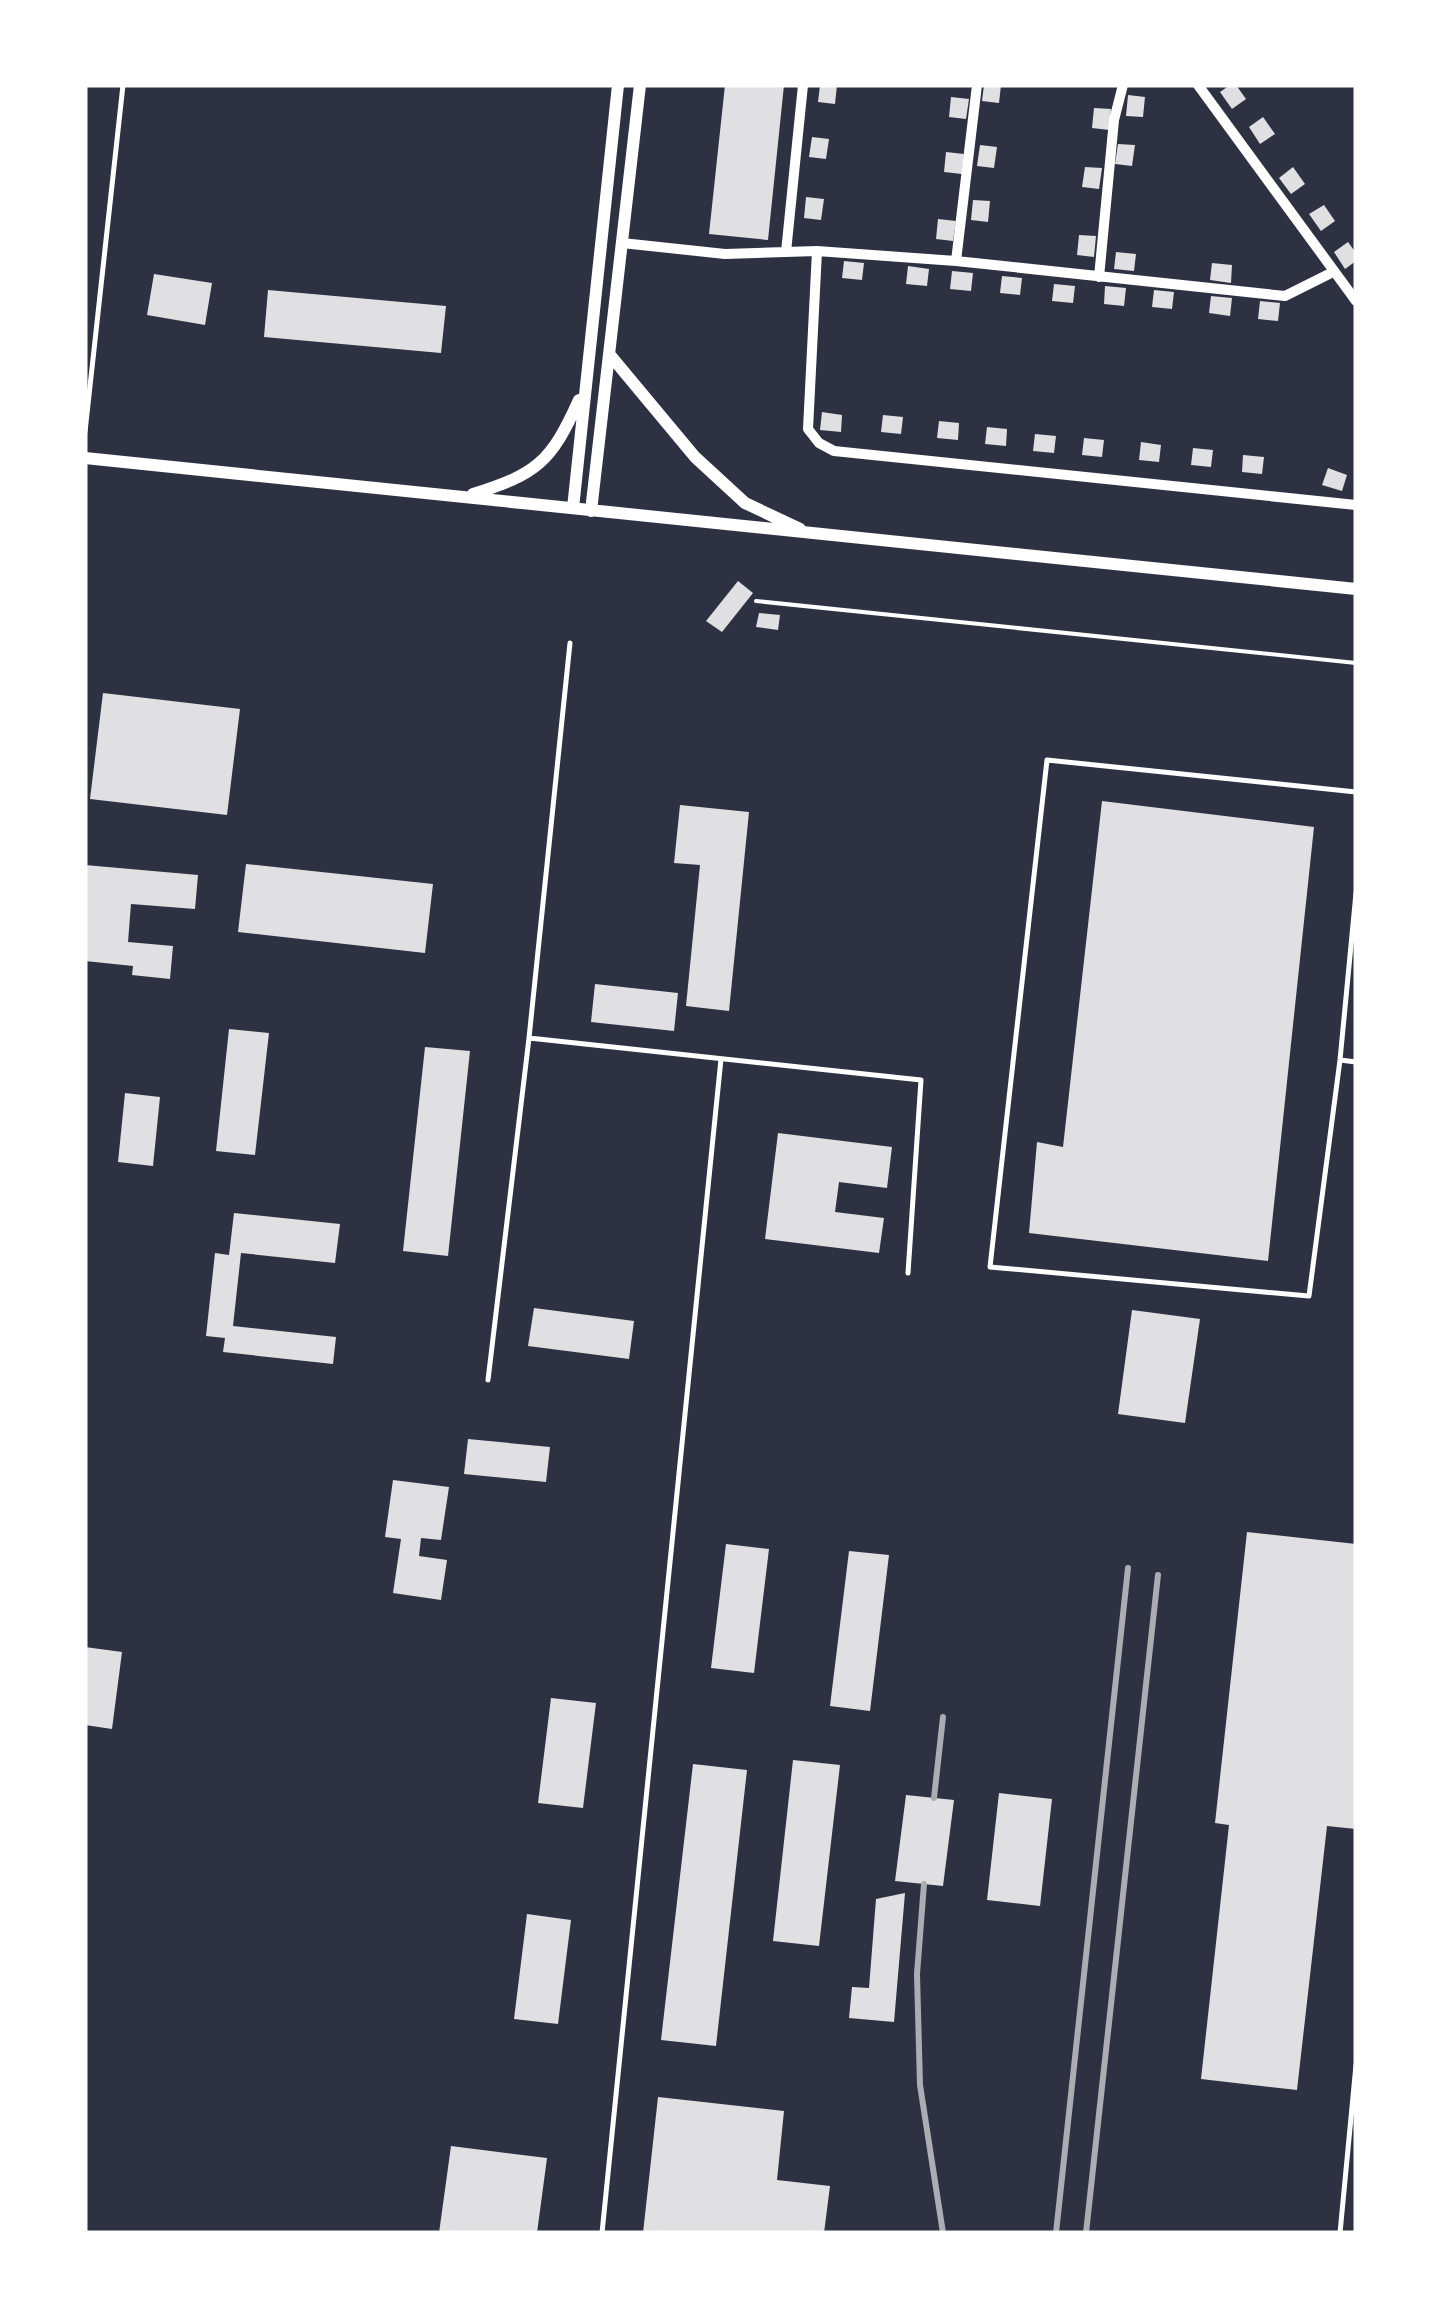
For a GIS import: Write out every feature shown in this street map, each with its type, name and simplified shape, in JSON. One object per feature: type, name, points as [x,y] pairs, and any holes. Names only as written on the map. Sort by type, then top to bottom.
[{"type":"street","points":[[573,508],[618,85]]},
{"type":"street","points":[[591,511],[640,85]]},
{"type":"street","points":[[786,252],[803,85]]},
{"type":"street","points":[[956,261],[977,85]]},
{"type":"street","points":[[1099,278],[1114,120],[1123,85]]},
{"type":"street","points":[[1198,85],[1356,301]]},
{"type":"street","points":[[622,243],[725,254],[817,251],[956,261],[1285,296],[1333,272]]},
{"type":"street","points":[[817,251],[808,430],[819,443],[834,451],[1356,504]]},
{"type":"street","points":[[610,355],[695,457],[745,503],[806,532]]},
{"type":"street","points":[[466,497],[514,481],[537,468],[566,430],[584,389]]},
{"type":"street","points":[[85,458],[1356,589]]},
{"type":"lane","points":[[85,432],[123,85]]},
{"type":"lane","points":[[488,1380],[570,643]]},
{"type":"lane","points":[[1356,792],[1047,760],[990,1267],[1308,1296],[1340,1060],[1356,892]]},
{"type":"lane","points":[[529,1038],[921,1080],[908,1273]]},
{"type":"lane","points":[[602,2233],[721,1058]]},
{"type":"lane","points":[[1340,1060],[1356,1062]]},
{"type":"lane","points":[[1340,2233],[1356,2065]]},
{"type":"path","points":[[756,601],[1356,663]]},
{"type":"building","points":[[725,85],[784,85],[768,240],[709,234]]},
{"type":"building","points":[[820,85],[837,85],[835,104],[818,102]]},
{"type":"building","points":[[984,85],[1001,85],[999,103],[982,101]]},
{"type":"building","points":[[1236,85],[1246,99],[1232,109],[1220,92]]},
{"type":"building","points":[[1128,95],[1145,97],[1143,117],[1126,116]]},
{"type":"building","points":[[951,97],[969,99],[966,119],[949,117]]},
{"type":"building","points":[[1094,108],[1111,109],[1109,130],[1092,128]]},
{"type":"building","points":[[1263,117],[1275,134],[1260,144],[1249,127]]},
{"type":"building","points":[[812,137],[829,139],[826,159],[809,157]]},
{"type":"building","points":[[1118,144],[1135,145],[1132,166],[1115,164]]},
{"type":"building","points":[[980,145],[997,147],[994,168],[977,166]]},
{"type":"building","points":[[946,152],[964,154],[962,174],[944,172]]},
{"type":"building","points":[[1085,167],[1102,168],[1099,189],[1082,187]]},
{"type":"building","points":[[1293,167],[1305,184],[1291,194],[1279,178]]},
{"type":"building","points":[[806,197],[824,199],[821,220],[804,218]]},
{"type":"building","points":[[973,200],[990,201],[988,222],[971,220]]},
{"type":"building","points":[[1324,205],[1335,221],[1321,231],[1309,214]]},
{"type":"building","points":[[938,219],[956,221],[953,241],[936,239]]},
{"type":"building","points":[[1079,235],[1096,236],[1094,257],[1077,255]]},
{"type":"building","points":[[1348,242],[1356,253],[1356,261],[1345,269],[1334,252]]},
{"type":"building","points":[[1116,252],[1136,254],[1134,271],[1114,269]]},
{"type":"building","points":[[844,261],[864,263],[862,280],[842,278]]},
{"type":"building","points":[[1212,263],[1232,265],[1231,283],[1210,280]]},
{"type":"building","points":[[908,266],[929,269],[927,286],[906,284]]},
{"type":"building","points":[[952,271],[973,273],[971,291],[950,289]]},
{"type":"building","points":[[154,274],[212,283],[205,325],[147,315]]},
{"type":"building","points":[[1002,276],[1022,278],[1020,295],[1000,293]]},
{"type":"building","points":[[1054,284],[1075,286],[1073,303],[1052,301]]},
{"type":"building","points":[[1105,286],[1126,288],[1124,306],[1104,304]]},
{"type":"building","points":[[268,290],[446,306],[441,353],[264,337]]},
{"type":"building","points":[[1154,290],[1174,292],[1172,309],[1152,307]]},
{"type":"building","points":[[1211,296],[1232,298],[1230,316],[1209,313]]},
{"type":"building","points":[[1260,301],[1280,303],[1278,321],[1258,319]]},
{"type":"building","points":[[822,412],[842,415],[841,432],[820,430]]},
{"type":"building","points":[[883,415],[903,417],[901,434],[881,432]]},
{"type":"building","points":[[939,421],[959,423],[958,440],[937,438]]},
{"type":"building","points":[[987,427],[1007,429],[1006,446],[985,444]]},
{"type":"building","points":[[1035,434],[1056,436],[1054,453],[1033,451]]},
{"type":"building","points":[[1084,438],[1104,440],[1102,457],[1082,455]]},
{"type":"building","points":[[1141,442],[1161,445],[1159,462],[1139,460]]},
{"type":"building","points":[[1193,448],[1213,450],[1211,467],[1191,465]]},
{"type":"building","points":[[1243,455],[1264,457],[1262,474],[1242,472]]},
{"type":"building","points":[[1328,468],[1347,475],[1342,491],[1322,485]]},
{"type":"building","points":[[738,581],[753,593],[722,632],[706,621]]},
{"type":"building","points":[[759,613],[780,615],[778,630],[756,627]]},
{"type":"building","points":[[103,693],[240,709],[227,815],[90,799]]},
{"type":"building","points":[[1102,801],[1314,827],[1268,1261],[1029,1233],[1037,1142],[1063,1147]]},
{"type":"building","points":[[680,805],[749,812],[729,1011],[686,1006],[700,865],[674,863]]},
{"type":"building","points":[[246,864],[433,884],[425,953],[238,932]]},
{"type":"building","points":[[85,865],[198,875],[195,909],[131,904],[128,942],[173,946],[170,979],[132,975],[133,966],[85,961]]},
{"type":"building","points":[[595,984],[678,993],[674,1031],[591,1022]]},
{"type":"building","points":[[229,1029],[269,1033],[255,1155],[216,1151]]},
{"type":"building","points":[[425,1047],[470,1051],[448,1256],[403,1251]]},
{"type":"building","points":[[125,1093],[160,1097],[153,1166],[118,1162]]},
{"type":"building","points":[[778,1133],[892,1147],[887,1188],[839,1182],[835,1212],[884,1218],[879,1253],[765,1239]]},
{"type":"building","points":[[234,1213],[340,1224],[335,1263],[241,1253],[233,1326],[336,1337],[333,1364],[223,1352],[225,1338],[206,1336],[215,1253],[229,1255]]},
{"type":"building","points":[[534,1308],[634,1321],[629,1359],[528,1346]]},
{"type":"building","points":[[1132,1310],[1200,1319],[1185,1423],[1118,1414]]},
{"type":"building","points":[[468,1439],[550,1447],[546,1482],[464,1474]]},
{"type":"building","points":[[393,1480],[449,1487],[441,1540],[421,1538],[419,1556],[447,1560],[441,1600],[393,1593],[401,1539],[385,1537]]},
{"type":"building","points":[[1247,1532],[1356,1544],[1356,1829],[1327,1826],[1297,2090],[1201,2079],[1229,1825],[1215,1823]]},
{"type":"building","points":[[726,1544],[769,1549],[754,1673],[711,1668]]},
{"type":"building","points":[[849,1551],[889,1555],[870,1711],[830,1706]]},
{"type":"building","points":[[85,1647],[122,1652],[112,1729],[85,1725]]},
{"type":"building","points":[[551,1698],[596,1703],[583,1808],[538,1803]]},
{"type":"building","points":[[793,1760],[840,1765],[819,1946],[773,1941]]},
{"type":"building","points":[[693,1764],[747,1770],[716,2046],[661,2040]]},
{"type":"building","points":[[999,1793],[1052,1799],[1040,1906],[987,1900]]},
{"type":"building","points":[[906,1795],[954,1800],[943,1886],[895,1881]]},
{"type":"building","points":[[905,1893],[894,2022],[849,2018],[852,1987],[869,1988],[876,1899]]},
{"type":"building","points":[[527,1914],[571,1920],[558,2024],[514,2019]]},
{"type":"building","points":[[658,2097],[784,2111],[777,2180],[830,2186],[824,2233],[643,2233]]},
{"type":"building","points":[[451,2146],[547,2158],[537,2233],[439,2233]]},
{"type":"railway","points":[[1056,2233],[1128,1568]]},
{"type":"railway","points":[[1086,2233],[1158,1575]]},
{"type":"railway","points":[[934,1798],[943,1717]]},
{"type":"railway","points":[[924,1884],[917,1974],[920,2085],[943,2233]]}]
